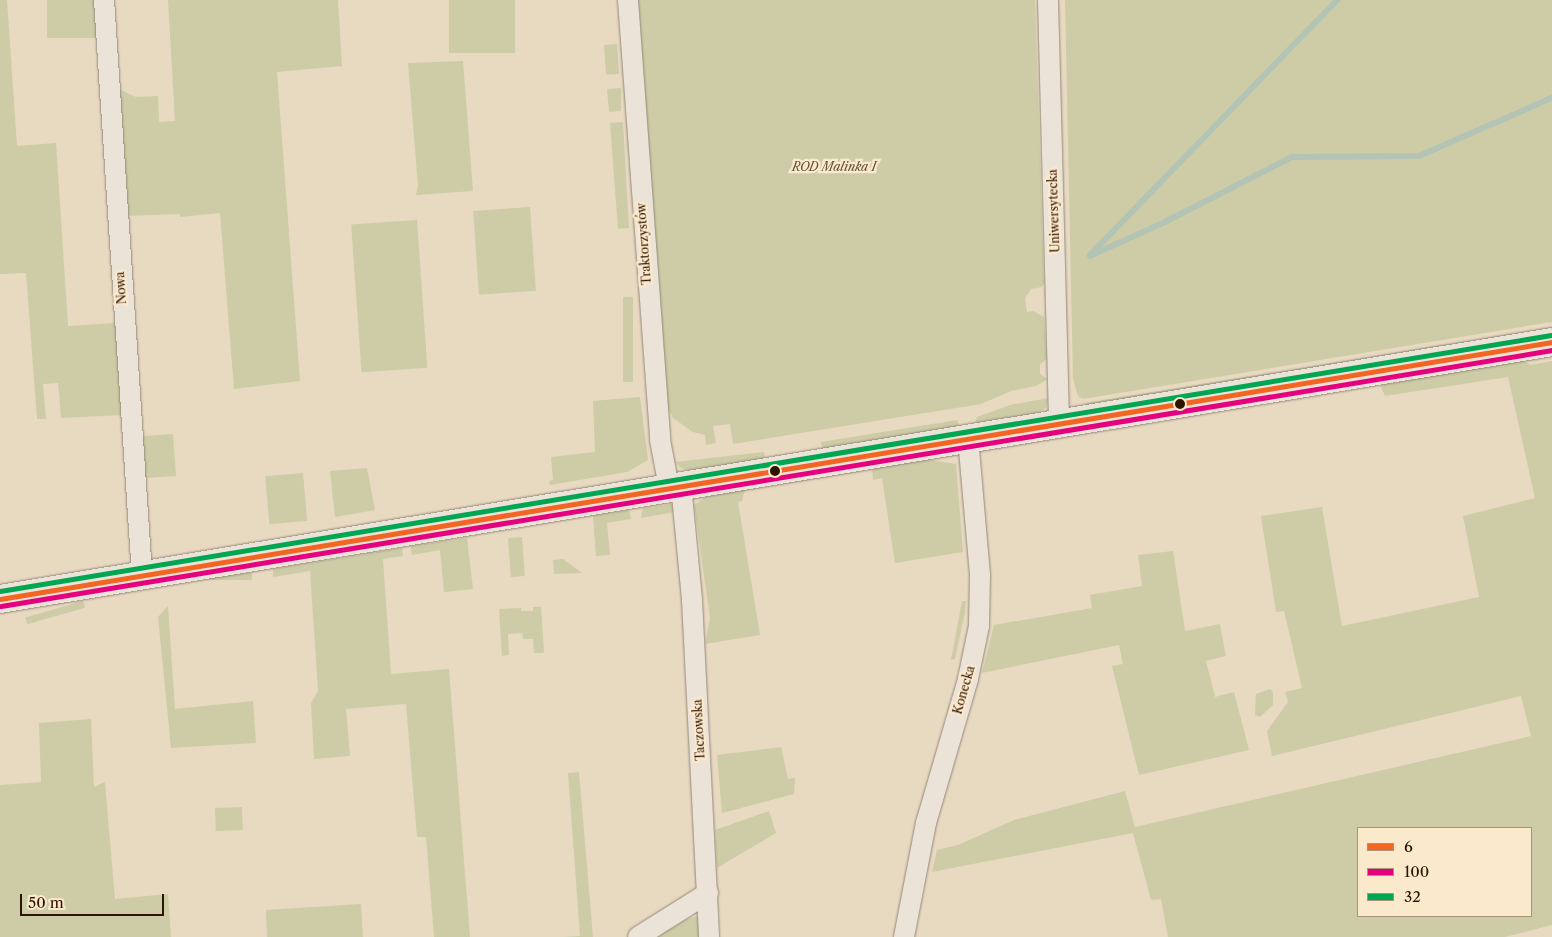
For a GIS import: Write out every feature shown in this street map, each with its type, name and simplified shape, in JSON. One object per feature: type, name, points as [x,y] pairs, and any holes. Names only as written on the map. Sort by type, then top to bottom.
[{"type":"main road","points":[[0,599],[968,437],[1552,342]]},
{"type":"street","name":"Nowa","points":[[104,0],[142,575]]},
{"type":"street","name":"Traktorzystów","points":[[628,0],[659,430],[675,486]]},
{"type":"street","name":"Uniwersytecka","points":[[1048,0],[1059,423]]},
{"type":"street","name":"Konecka","points":[[904,937],[926,823],[968,680],[979,626],[980,575],[968,437]]},
{"type":"street","name":"Taczowska","points":[[675,486],[692,600],[709,937]]},
{"type":"street","points":[[638,937],[708,892]]},
{"type":"green space","points":[[0,0],[7,0],[17,146],[56,143],[68,326],[116,323],[123,415],[61,418],[58,383],[43,384],[46,419],[37,419],[26,273],[0,274]]},
{"type":"green space","points":[[47,0],[97,0],[97,38],[47,38]]},
{"type":"green space","points":[[168,0],[338,0],[342,66],[277,72],[300,381],[234,389],[220,213],[180,217],[180,214],[122,216],[119,89],[136,97],[158,96],[159,122],[175,121]]},
{"type":"green space","points":[[449,0],[515,0],[515,53],[449,53]]},
{"type":"green space","name":"ROD Malinka I","points":[[636,0],[1035,0],[1044,283],[1042,287],[1031,289],[1025,298],[1027,312],[1033,311],[1044,317],[1047,359],[1040,364],[1040,374],[1048,379],[1036,386],[1011,391],[981,404],[733,444],[730,424],[713,426],[716,443],[706,445],[705,435],[693,432],[673,418],[664,399]]},
{"type":"green space","points":[[1065,0],[1552,0],[1552,322],[1083,399],[1078,396],[1073,379]]},
{"type":"green space","points":[[617,44],[619,74],[606,75],[604,45]]},
{"type":"green space","points":[[463,61],[473,191],[416,195],[418,186],[408,63]]},
{"type":"green space","points":[[621,88],[621,111],[609,112],[607,89]]},
{"type":"green space","points":[[623,122],[629,228],[618,229],[610,123]]},
{"type":"green space","points":[[530,207],[536,291],[479,295],[473,211]]},
{"type":"green space","points":[[417,220],[427,368],[361,372],[351,225]]},
{"type":"green space","points":[[623,297],[633,297],[633,382],[623,382]]},
{"type":"green space","points":[[1552,327],[1552,330],[1086,407],[1085,403]]},
{"type":"green space","points":[[1519,359],[1531,365],[1552,361],[1552,925],[1505,937],[1168,937],[1161,899],[1151,900],[1133,833],[932,872],[937,850],[958,845],[1014,820],[1125,791],[1135,827],[1531,736],[1521,696],[1272,756],[1267,731],[1288,702],[1285,692],[1302,688],[1284,611],[1276,612],[1261,516],[1322,507],[1342,626],[1479,597],[1463,516],[1535,498],[1508,377],[1385,396],[1381,387],[1391,379]]},
{"type":"green space","points":[[640,397],[648,460],[627,472],[550,485],[549,481],[553,480],[551,457],[595,452],[593,401]]},
{"type":"green space","points":[[1048,398],[1047,407],[1036,414],[975,423],[977,417],[1010,405]]},
{"type":"green space","points":[[957,420],[960,427],[822,451],[821,442]]},
{"type":"green space","points":[[173,434],[176,476],[141,478],[138,436]]},
{"type":"green space","points":[[764,452],[765,460],[693,472],[681,468],[675,462]]},
{"type":"green space","points":[[929,460],[956,464],[963,552],[895,563],[882,478],[873,480],[872,468]]},
{"type":"green space","points":[[367,468],[375,510],[335,517],[330,471]]},
{"type":"green space","points":[[303,473],[307,521],[269,524],[265,476]]},
{"type":"green space","points":[[745,489],[742,501],[738,502],[760,635],[705,644],[710,618],[694,505],[712,493]]},
{"type":"green space","points":[[673,504],[675,512],[641,518],[643,508]]},
{"type":"green space","points":[[629,510],[631,519],[607,523],[610,555],[596,556],[593,516]]},
{"type":"green space","points":[[522,537],[525,576],[511,577],[508,538]]},
{"type":"green space","points":[[467,538],[473,589],[444,592],[440,550],[412,555],[411,546]]},
{"type":"green space","points":[[402,548],[403,556],[383,559],[391,674],[449,669],[470,937],[434,937],[426,837],[417,837],[406,704],[346,709],[350,756],[314,759],[311,703],[318,691],[310,571],[273,577],[273,569]]},
{"type":"green space","points":[[1173,551],[1185,631],[1220,624],[1226,656],[1206,661],[1215,697],[1234,692],[1249,750],[1139,775],[1112,666],[1123,664],[1119,645],[982,673],[994,625],[1092,608],[1090,595],[1142,586],[1138,555]]},
{"type":"green space","points":[[563,559],[582,573],[554,574],[553,560]]},
{"type":"green space","points":[[206,573],[252,573],[252,580],[206,580]]},
{"type":"green space","points":[[83,601],[85,608],[27,624],[25,618]]},
{"type":"green space","points":[[962,601],[966,601],[965,612],[955,659],[951,660]]},
{"type":"green space","points":[[168,606],[175,709],[253,701],[256,743],[171,748],[158,617]]},
{"type":"green space","points":[[533,607],[541,607],[544,653],[534,653],[533,639],[523,639],[522,633],[508,634],[509,655],[502,656],[499,609],[521,608],[521,611],[533,611]]},
{"type":"green space","points":[[1270,689],[1273,692],[1273,705],[1260,717],[1255,715],[1256,694]]},
{"type":"green space","points":[[91,719],[94,787],[105,782],[115,899],[168,894],[171,937],[0,937],[0,785],[41,782],[39,723]]},
{"type":"green space","points":[[781,747],[788,779],[795,778],[794,794],[722,813],[717,755]]},
{"type":"green space","points":[[579,772],[593,937],[564,937],[580,936],[568,773]]},
{"type":"green space","points":[[242,807],[243,830],[216,831],[215,808]]},
{"type":"green space","points":[[769,811],[776,833],[717,868],[715,830]]},
{"type":"green space","points":[[361,904],[363,937],[267,937],[266,910]]},
{"type":"green space","points":[[702,915],[703,937],[652,937],[682,921]]},
{"type":"waterway","points":[[1338,0],[1090,256],[1167,221],[1292,157],[1419,156],[1552,98]]},
{"type":"transit line","name":"32","points":[[0,591],[1551,335]]},
{"type":"transit line","name":"6","points":[[0,599],[1552,342]]},
{"type":"transit line","name":"100","points":[[1,606],[1552,350]]}]
